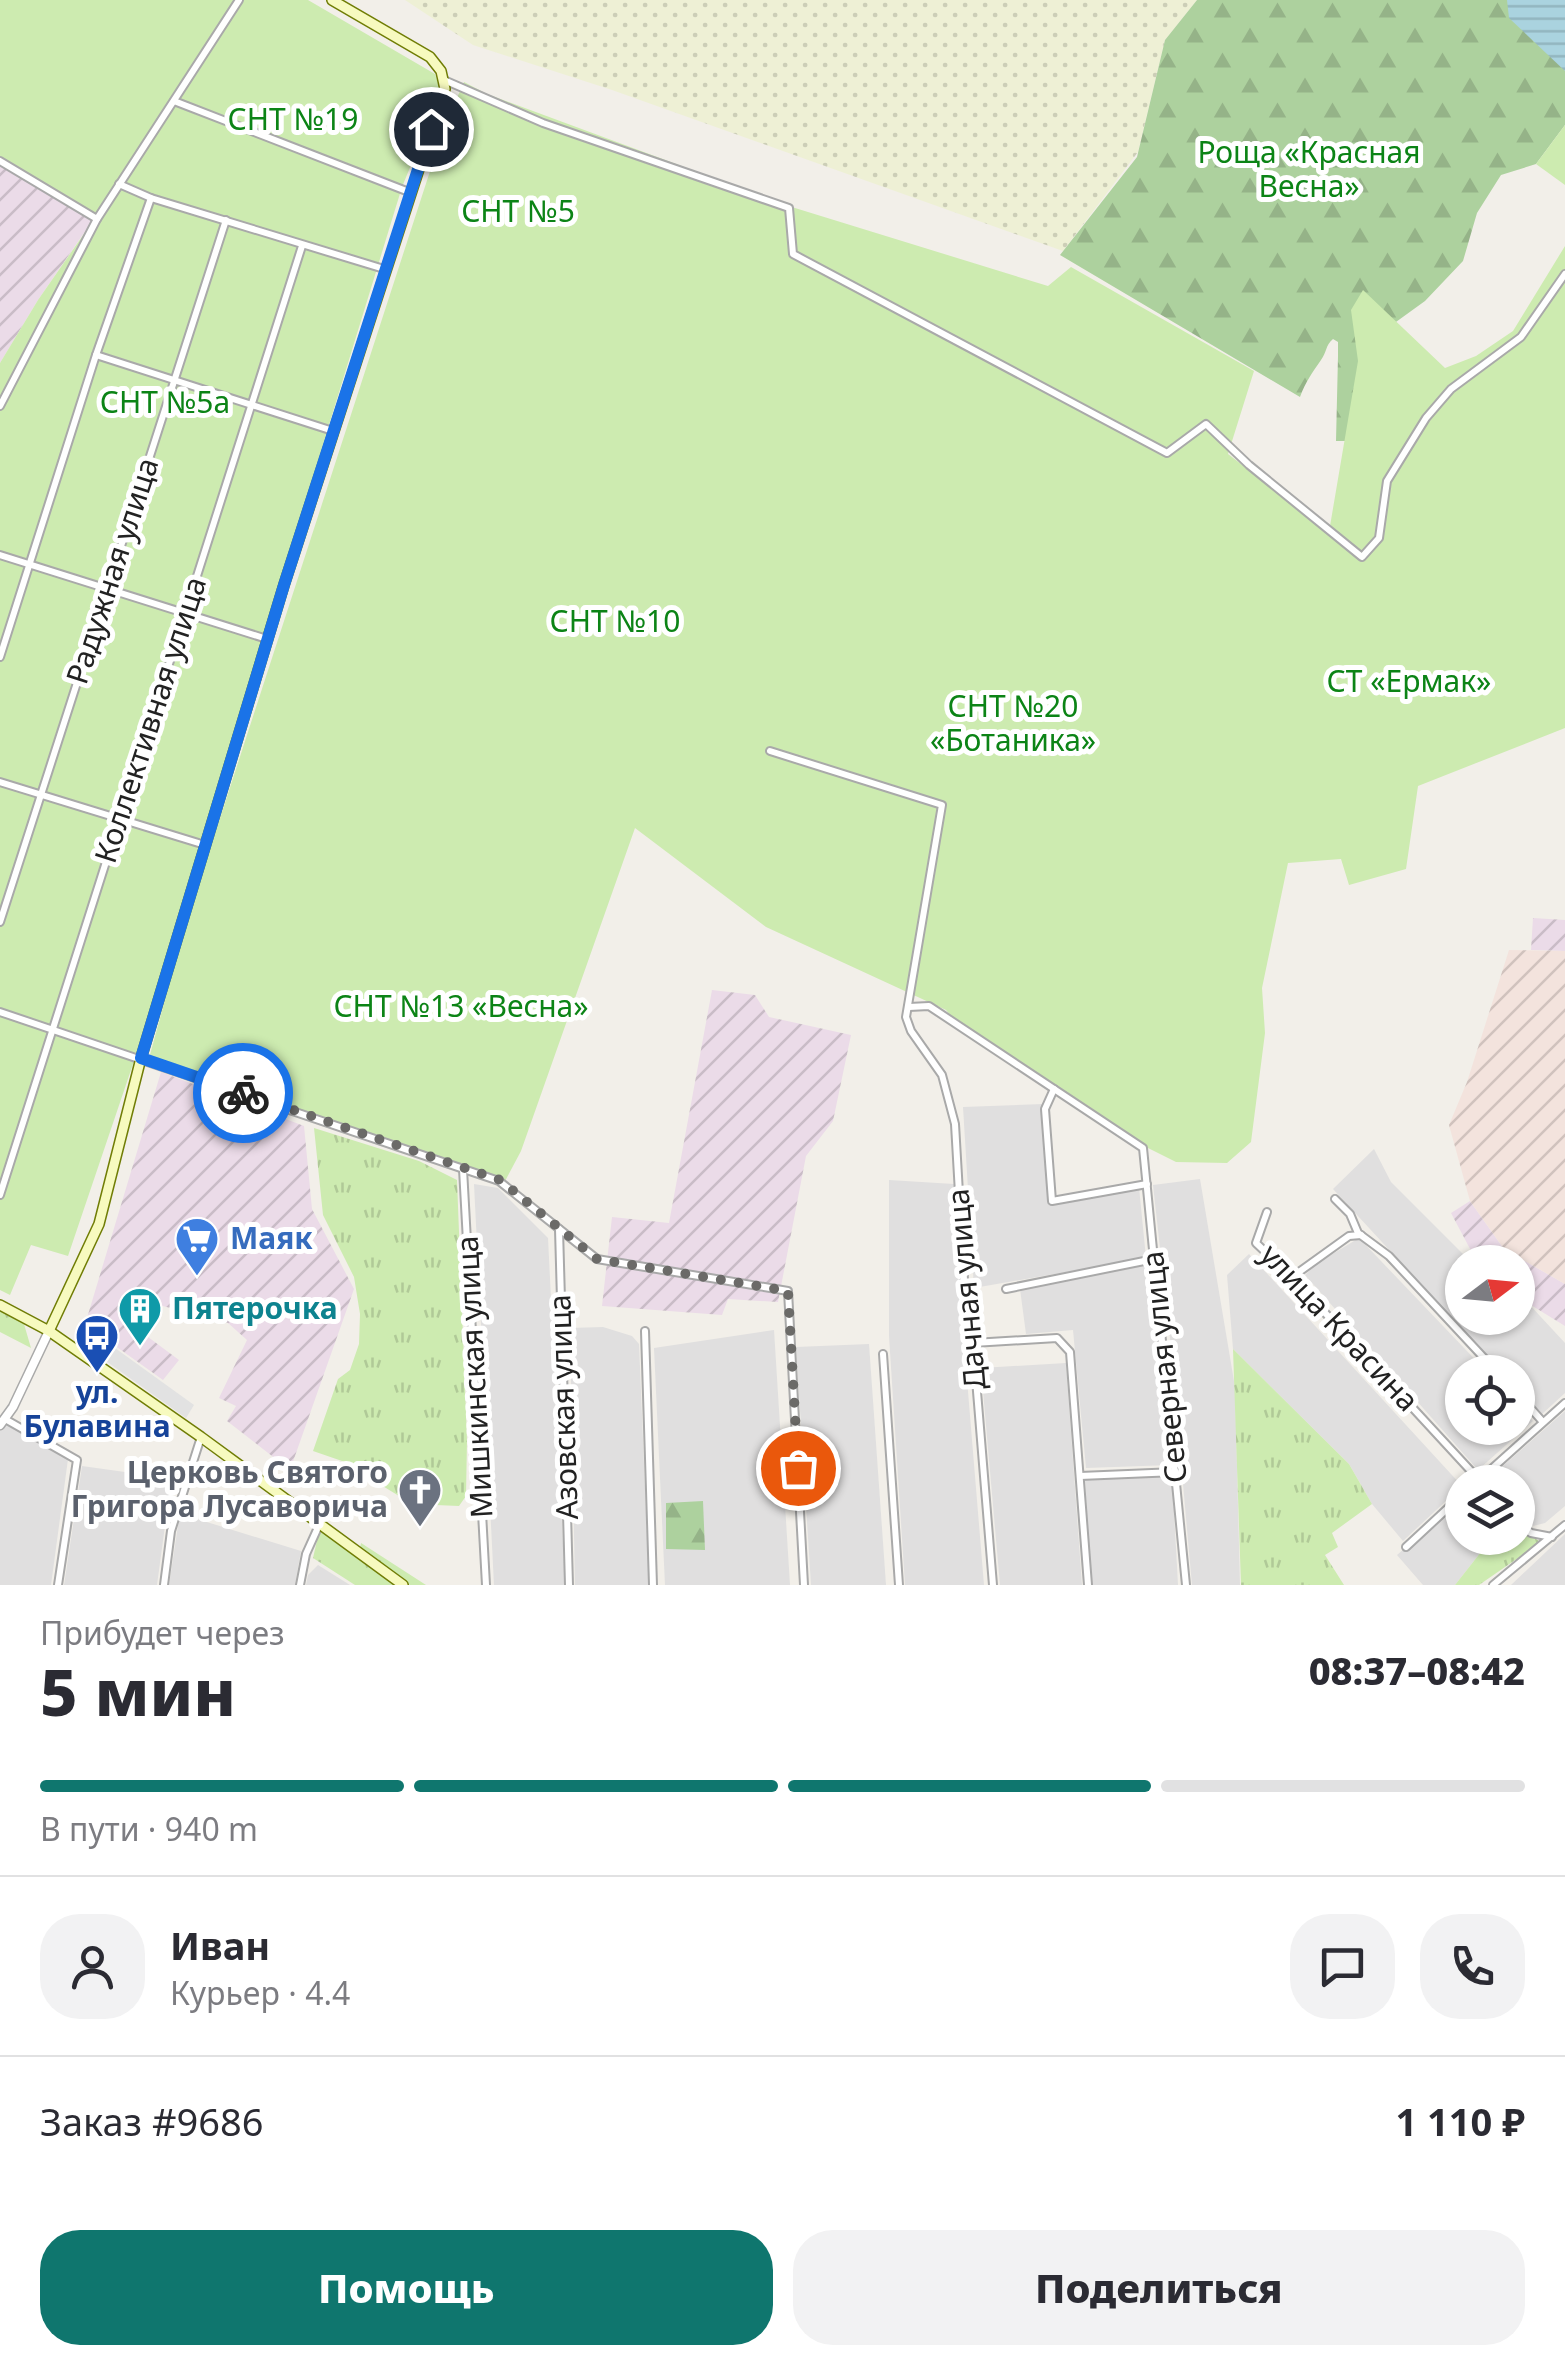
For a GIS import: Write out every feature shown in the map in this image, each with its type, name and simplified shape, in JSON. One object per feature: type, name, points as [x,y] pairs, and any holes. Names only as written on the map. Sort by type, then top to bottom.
[{"type":"main road","points":[[49,1332],[99,1224],[141,1058],[267,639],[442,97],[444,80],[436,63],[424,52],[332,0]]},
{"type":"main road","points":[[0,1305],[49,1332],[201,1437],[403,1585]]},
{"type":"street","points":[[0,406],[97,219],[239,0]]},
{"type":"street","points":[[444,80],[543,124],[789,208],[793,254],[1167,454],[1206,424],[1362,557],[1379,538],[1387,481],[1426,418],[1450,389],[1522,337],[1565,274]]},
{"type":"street","points":[[174,101],[409,192]]},
{"type":"street","points":[[0,161],[97,219]]},
{"type":"street","points":[[119,184],[151,198],[384,269]]},
{"type":"street","points":[[0,657],[96,355],[151,198]]},
{"type":"street","name":"Радужная улица","points":[[0,922],[226,220]]},
{"type":"street","name":"Коллективная улица","points":[[0,1194],[302,246]]},
{"type":"street","points":[[96,355],[332,431]]},
{"type":"street","points":[[0,555],[267,639]]},
{"type":"street","points":[[770,751],[942,805],[910,1006],[929,1006],[1054,1090],[1045,1110],[1052,1201],[1147,1184]]},
{"type":"street","points":[[0,782],[205,845]]},
{"type":"street","name":"Дачная улица","points":[[910,1006],[906,1017],[911,1031],[942,1075],[954,1124],[963,1278],[973,1343],[993,1585]]},
{"type":"street","points":[[0,1012],[500,1180],[597,1259],[788,1291],[804,1585]]},
{"type":"street","name":"Северная улица","points":[[1054,1090],[1143,1148],[1186,1585]]},
{"type":"street","name":"Мишкинская улица","points":[[463,1169],[486,1585]]},
{"type":"street","points":[[1335,1199],[1350,1214],[1358,1233],[1389,1256],[1481,1355]]},
{"type":"street","name":"улица Красина","points":[[1266,1212],[1256,1243],[1292,1277],[1463,1465]]},
{"type":"street","name":"Азовская улица","points":[[559,1229],[570,1585]]},
{"type":"street","points":[[1292,1277],[1349,1236],[1362,1235]]},
{"type":"street","points":[[1006,1289],[1154,1259]]},
{"type":"street","points":[[644,1331],[653,1585]]},
{"type":"street","points":[[49,1332],[2,1422],[78,1460],[58,1585]]},
{"type":"street","points":[[973,1343],[1046,1337],[1064,1343],[1074,1366],[1088,1585]]},
{"type":"street","points":[[883,1354],[899,1585]]},
{"type":"street","points":[[1497,1465],[1565,1403]]},
{"type":"street","points":[[0,1409],[13,1407]]},
{"type":"street","points":[[1535,1413],[1542,1421]]},
{"type":"street","points":[[164,1585],[172,1531],[201,1437]]},
{"type":"street","points":[[1080,1476],[1176,1472]]},
{"type":"street","points":[[1406,1547],[1445,1511]]},
{"type":"street","points":[[300,1585],[306,1554],[320,1523]]},
{"type":"street","points":[[1493,1585],[1565,1525]]},
{"type":"street","points":[[1535,1534],[1552,1537]]},
{"type":"shaded area","points":[[0,156],[97,214],[0,363]]},
{"type":"shaded area","points":[[1533,918],[1565,920],[1565,951],[1531,950]]},
{"type":"shaded area","points":[[1509,950],[1565,951],[1565,1284],[1535,1267],[1535,1245],[1501,1245],[1470,1201],[1449,1125],[1467,1082]]},
{"type":"shaded area","points":[[712,990],[755,995],[769,1017],[851,1035],[833,1121],[806,1156],[778,1302],[728,1299],[722,1315],[602,1306],[612,1217],[669,1223]]},
{"type":"shaded area","points":[[161,1072],[304,1126],[312,1209],[354,1289],[290,1470],[227,1421],[236,1406],[219,1398],[247,1340],[228,1323],[155,1304],[144,1334],[179,1360],[163,1380],[100,1335],[87,1318]]},
{"type":"shaded area","points":[[1043,1104],[1050,1203],[1139,1187],[1146,1258],[974,1288],[963,1107]]},
{"type":"shaded area","points":[[1374,1149],[1391,1182],[1454,1245],[1445,1245],[1445,1310],[1333,1189]]},
{"type":"shaded area","points":[[1200,1179],[1235,1387],[1240,1585],[1192,1585],[1153,1185]]},
{"type":"shaded area","points":[[889,1180],[954,1184],[984,1585],[905,1585],[889,1336]]},
{"type":"shaded area","points":[[474,1184],[498,1188],[548,1238],[565,1585],[494,1585]]},
{"type":"shaded area","points":[[1470,1201],[1501,1245],[1468,1245],[1451,1213]]},
{"type":"shaded area","points":[[1359,1238],[1445,1328],[1445,1335],[1452,1335],[1471,1355],[1445,1355],[1445,1433],[1305,1275]]},
{"type":"shaded area","points":[[1249,1254],[1445,1467],[1445,1502],[1403,1541],[1372,1504],[1349,1464],[1233,1349],[1227,1275]]},
{"type":"shaded area","points":[[1148,1265],[1171,1465],[1086,1468],[1073,1330],[1026,1334],[1020,1289]]},
{"type":"shaded area","points":[[1535,1267],[1565,1284],[1565,1326],[1535,1307]]},
{"type":"shaded area","points":[[1535,1311],[1565,1343],[1565,1393],[1541,1415],[1535,1408],[1535,1355],[1486,1355],[1468,1335],[1535,1335]]},
{"type":"shaded area","points":[[83,1325],[194,1405],[186,1418],[75,1339]]},
{"type":"shaded area","points":[[603,1327],[632,1336],[639,1344],[649,1585],[575,1585],[570,1328]]},
{"type":"shaded area","points":[[774,1330],[790,1585],[665,1585],[654,1348]]},
{"type":"shaded area","points":[[869,1344],[886,1585],[811,1585],[796,1347]]},
{"type":"shaded area","points":[[1066,1363],[1082,1585],[1000,1585],[981,1368]]},
{"type":"shaded area","points":[[1565,1411],[1565,1506],[1545,1523],[1535,1526],[1535,1465],[1504,1465],[1526,1445],[1535,1445],[1535,1437]]},
{"type":"shaded area","points":[[5,1419],[68,1459],[51,1585],[0,1585],[0,1425]]},
{"type":"shaded area","points":[[1456,1445],[1506,1445],[1484,1465],[1474,1465]]},
{"type":"shaded area","points":[[82,1466],[175,1479],[170,1489],[157,1585],[64,1585]]},
{"type":"shaded area","points":[[1172,1475],[1178,1585],[1091,1585],[1085,1479]]},
{"type":"shaded area","points":[[1445,1514],[1445,1555],[1479,1555],[1455,1585],[1423,1585],[1397,1555]]},
{"type":"shaded area","points":[[184,1515],[301,1551],[295,1585],[169,1585],[179,1519]]},
{"type":"shaded area","points":[[1565,1534],[1565,1585],[1511,1585]]},
{"type":"shaded area","points":[[318,1565],[350,1585],[306,1585],[308,1575]]},
{"type":"green space","name":"СНТ №5а","points":[[0,0],[308,0],[435,74],[441,92],[402,187],[133,1064],[68,1256],[31,1245],[10,1295],[0,1290],[0,363],[97,215],[0,156]]},
{"type":"green space","points":[[405,0],[1197,0],[1165,40],[1138,152],[1063,251],[612,90],[473,45]]},
{"type":"green space","name":"Роща «Красная Весна»","points":[[1197,0],[1565,0],[1565,125],[1536,164],[1501,175],[1477,213],[1463,261],[1425,301],[1389,327],[1354,441],[1336,441],[1338,342],[1333,339],[1329,344],[1300,397],[1060,255],[1137,157],[1165,40]]},
{"type":"green space","points":[[464,82],[487,94],[795,208],[1048,286],[1071,267],[1254,371],[1228,454],[1329,532],[1358,361],[1351,310],[1363,290],[1445,368],[1476,356],[1513,331],[1565,246],[1565,728],[1418,786],[1406,869],[1349,885],[1341,859],[1288,863],[1262,988],[1265,1033],[1251,1142],[1227,1163],[1176,1162],[1138,1143],[965,1034],[946,1010],[766,927],[635,828],[521,1151],[504,1183],[148,1062],[186,923],[445,125]]},
{"type":"green space","points":[[1565,125],[1565,185],[1536,164]]},
{"type":"green space","points":[[314,1128],[419,1161],[457,1180],[467,1440],[466,1496],[459,1506],[412,1504],[342,1461],[313,1451],[338,1379],[350,1370],[359,1344],[360,1314],[354,1277],[323,1215]]},
{"type":"green space","points":[[0,1311],[24,1324],[31,1348],[0,1332]]},
{"type":"green space","points":[[1233,1349],[1349,1464],[1372,1504],[1332,1533],[1338,1547],[1325,1555],[1344,1585],[1241,1585]]},
{"type":"green space","points":[[703,1501],[705,1550],[666,1549],[666,1503]]},
{"type":"green space","points":[[324,1530],[398,1585],[355,1585],[313,1558],[318,1536]]},
{"type":"green space","points":[[361,1543],[426,1585],[410,1585],[360,1548]]},
{"type":"green space","points":[[1479,1555],[1522,1555],[1479,1585],[1455,1585]]},
{"type":"water","points":[[1507,0],[1565,0],[1565,71],[1509,18]]},
{"type":"way so far","points":[[243,1093],[500,1180],[597,1259],[788,1291],[798,1468]]},
{"type":"place","name":"Маяк","points":[[197,1277]]},
{"type":"place","name":"Пятерочка","points":[[140,1347]]},
{"type":"place","name":"ул. Булавина","points":[[97,1374]]},
{"type":"place","name":"Церковь Святого Григора Лусаворича","points":[[420,1528]]},
{"type":"route","points":[[243,1093],[141,1058],[284,585],[431,129]]},
{"type":"park label","name":"СНТ №19","points":[[293,120]]},
{"type":"park label","name":"СНТ №5","points":[[518,212]]},
{"type":"park label","name":"СНТ №10","points":[[615,622]]},
{"type":"park label","name":"СТ «Ермак»","points":[[1409,682]]},
{"type":"park label","name":"СНТ №20 «Ботаника»","points":[[1013,724]]},
{"type":"park label","name":"СНТ №13 «Весна»","points":[[461,1007]]}]
